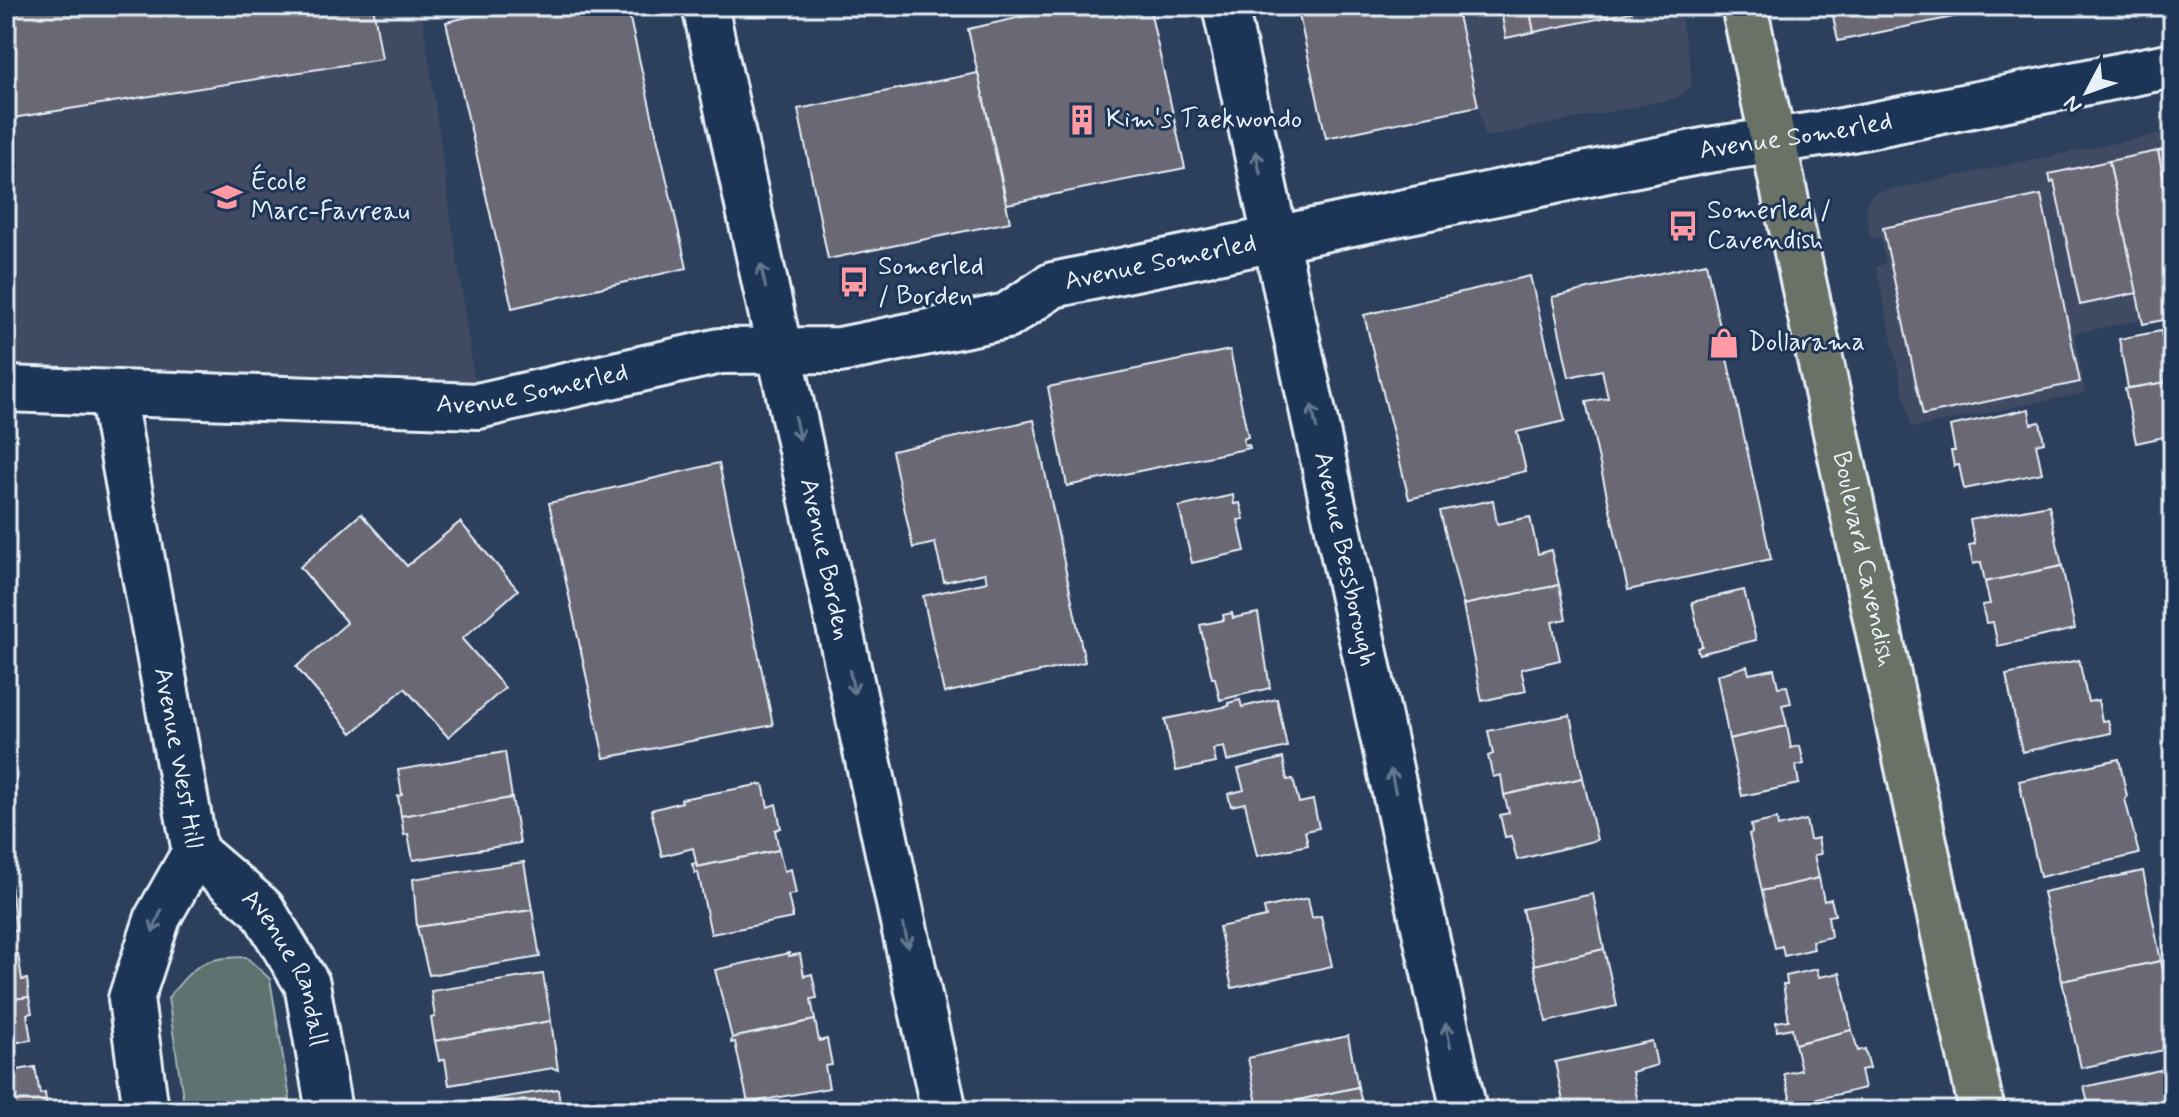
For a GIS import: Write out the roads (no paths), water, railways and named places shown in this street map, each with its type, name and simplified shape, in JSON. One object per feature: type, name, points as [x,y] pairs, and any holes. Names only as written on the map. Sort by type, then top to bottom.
[{"type":"main road","name":"Boulevard Cavendish","points":[[1744,6],[1982,1111]]},
{"type":"street","name":"Avenue Borden","points":[[705,6],[944,1111]]},
{"type":"street","name":"Avenue Bessborough","points":[[1225,6],[1464,1111]]},
{"type":"street","name":"Avenue Somerled","points":[[6,389],[478,406],[720,351],[840,350],[1007,316],[1053,285],[1658,159],[1842,131],[2173,65]]},
{"type":"street","name":"Avenue West Hill","points":[[112,394],[195,852],[158,917],[131,999],[146,1111]]},
{"type":"street","name":"Avenue Randall","points":[[195,852],[262,909],[307,984],[329,1111]]},
{"type":"place","name":"Kim's Taekwondo","points":[[1082,120]]},
{"type":"place","name":"École Marc-Favreau","points":[[227,197]]},
{"type":"place","name":"Somerled / Cavendish","points":[[1683,226]]},
{"type":"place","name":"Somerled / Borden","points":[[854,282]]},
{"type":"place","name":"Dollarama","points":[[1724,343]]}]
